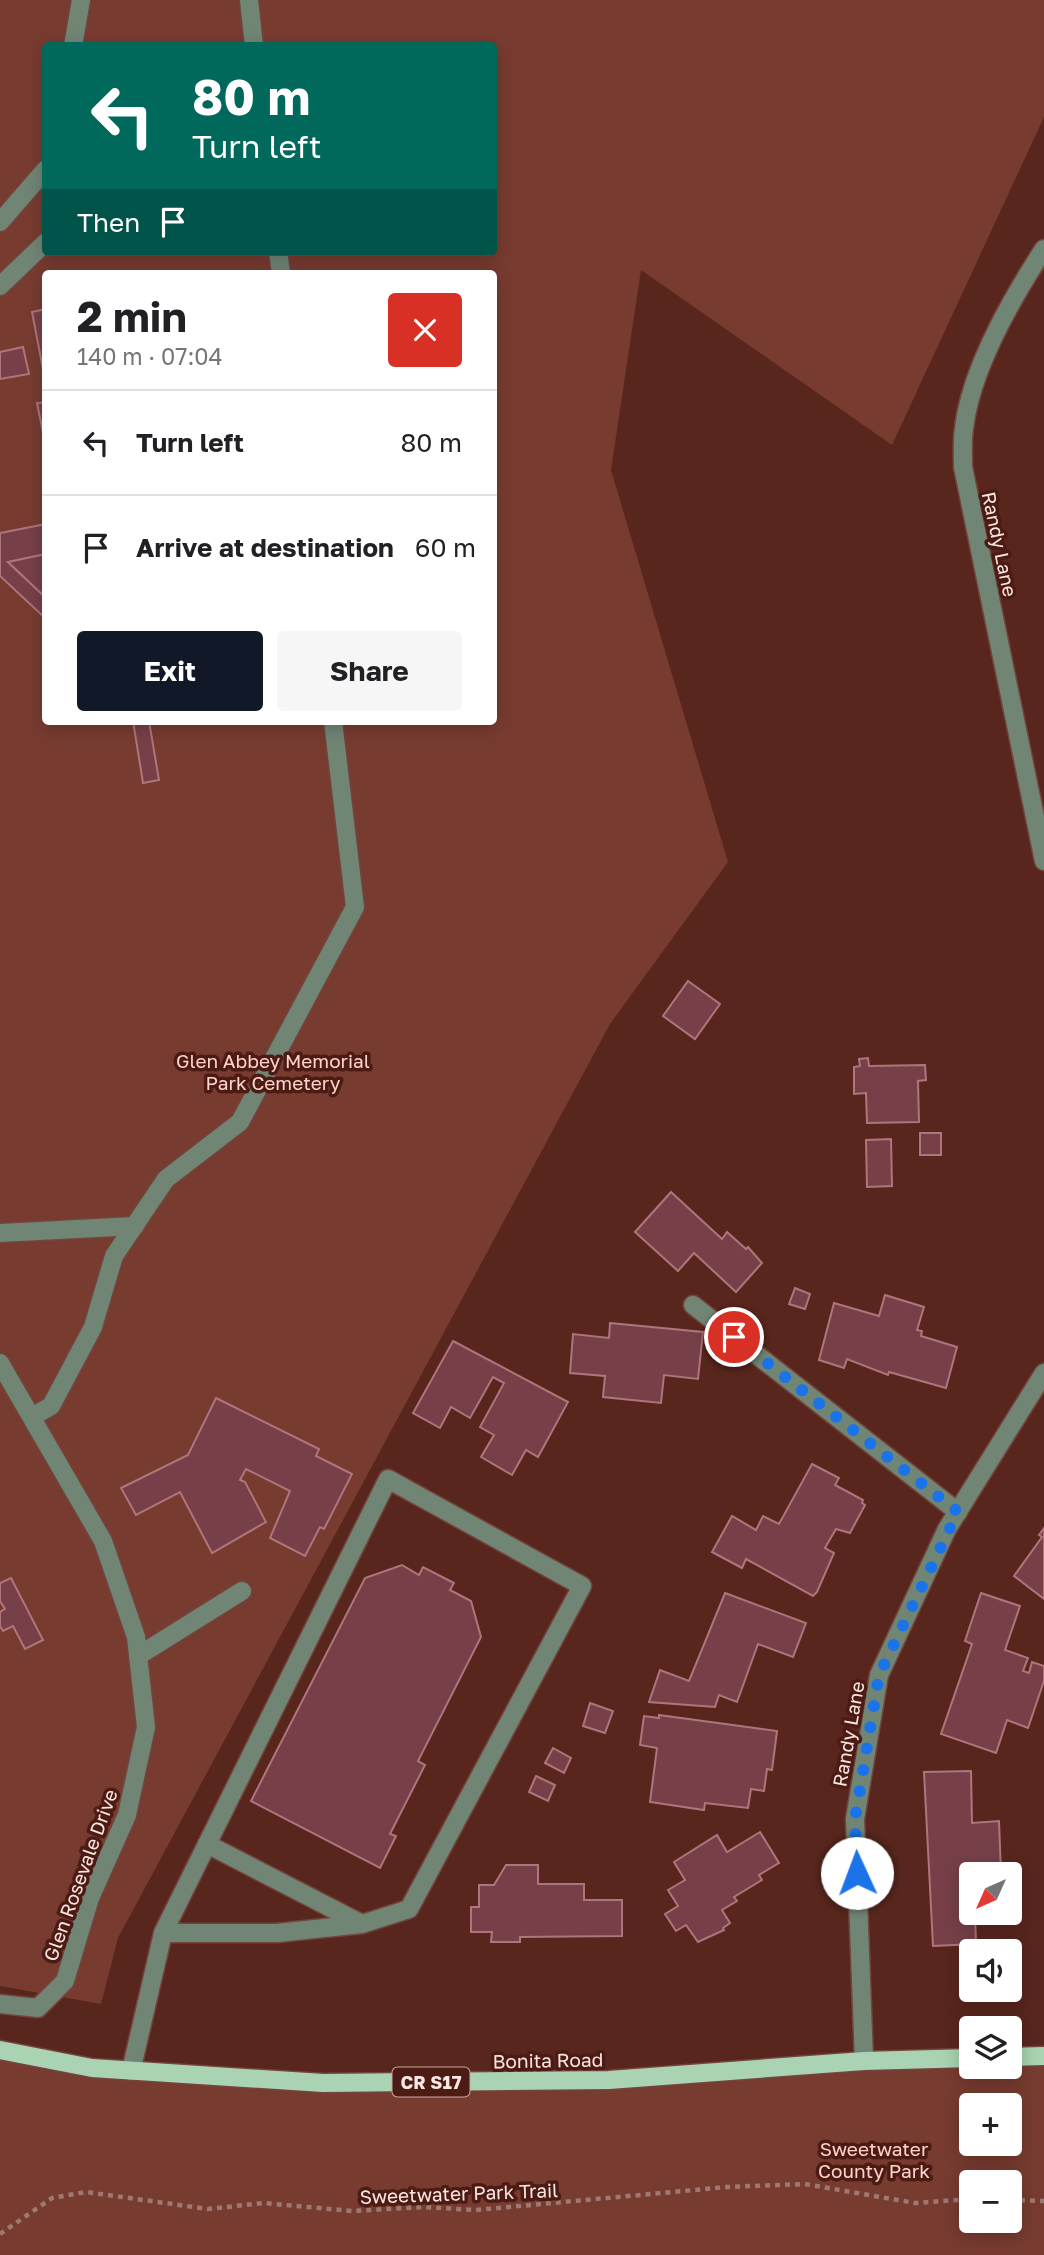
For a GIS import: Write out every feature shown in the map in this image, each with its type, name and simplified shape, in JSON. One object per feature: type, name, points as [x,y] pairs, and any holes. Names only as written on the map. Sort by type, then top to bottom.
[{"type":"main road","name":"Bonita Road","points":[[0,2050],[92,2068],[323,2083],[609,2080],[863,2061],[959,2058]]},
{"type":"main road","points":[[1022,2057],[1044,2056]]},
{"type":"street","points":[[74,42],[81,0]]},
{"type":"street","points":[[249,0],[254,42]]},
{"type":"street","points":[[0,222],[42,174]]},
{"type":"street","points":[[0,286],[42,246]]},
{"type":"street","name":"Randy Lane","points":[[1044,249],[1022,283],[980,369],[964,427],[963,467],[1044,861]]},
{"type":"street","points":[[32,1417],[51,1406],[93,1327],[114,1256],[166,1179],[240,1122],[355,907],[333,725]]},
{"type":"street","points":[[0,1233],[135,1226]]},
{"type":"street","points":[[693,1305],[958,1512]]},
{"type":"street","name":"Glen Rosevale Drive","points":[[0,1363],[103,1541],[136,1637],[146,1727],[127,1815],[90,1898],[65,1981],[38,2008],[0,2004]]},
{"type":"street","name":"Randy Lane","points":[[863,2061],[855,1819],[879,1675],[958,1512],[1038,1391],[1044,1373]]},
{"type":"street","points":[[131,2071],[163,1933],[388,1479],[582,1586],[409,1909],[362,1924],[277,1933],[163,1933]]},
{"type":"street","points":[[138,1656],[242,1591]]},
{"type":"street","points":[[207,1844],[362,1924]]},
{"type":"path","name":"Sweetwater Park Trail","points":[[0,2234],[52,2198],[86,2192],[160,2200],[208,2209],[263,2203],[352,2211],[423,2207],[476,2210],[727,2187],[805,2184],[915,2203],[959,2200]]},
{"type":"path","points":[[1022,2200],[1044,2201]]},
{"type":"green space","name":"Glen Abbey Memorial Park Cemetery","points":[[0,0],[1044,0],[1044,117],[892,445],[641,270],[611,470],[728,862],[610,1024],[118,1938],[101,2004],[0,1986]]},
{"type":"green space","name":"Sweetwater County Park","points":[[0,2053],[369,2086],[959,2060],[959,2079],[1022,2079],[1022,2058],[1044,2057],[1044,2255],[0,2255]]},
{"type":"building","points":[[42,310],[42,364],[32,312]]},
{"type":"building","points":[[23,347],[29,374],[0,379],[0,352]]},
{"type":"building","points":[[42,402],[42,427],[37,403]]},
{"type":"building","points":[[42,525],[42,555],[8,562],[42,594],[42,615],[0,576],[0,533]]},
{"type":"building","points":[[42,555],[42,594],[8,562]]},
{"type":"building","points":[[134,725],[150,725],[159,780],[143,783]]},
{"type":"building","points":[[688,981],[720,1004],[695,1039],[663,1016]]},
{"type":"building","points":[[868,1058],[869,1066],[925,1065],[926,1080],[918,1081],[919,1122],[867,1123],[866,1093],[854,1094],[854,1067],[860,1066],[859,1059]]},
{"type":"building","points":[[920,1133],[941,1133],[941,1155],[920,1155]]},
{"type":"building","points":[[891,1139],[892,1186],[867,1187],[866,1140]]},
{"type":"building","points":[[671,1192],[722,1239],[727,1232],[746,1249],[748,1247],[762,1263],[736,1292],[694,1253],[678,1271],[635,1232]]},
{"type":"building","points":[[795,1288],[810,1294],[805,1309],[789,1304]]},
{"type":"building","points":[[885,1295],[924,1307],[917,1330],[922,1331],[921,1336],[957,1347],[946,1388],[889,1372],[888,1375],[847,1359],[844,1368],[819,1360],[834,1303],[879,1316]]},
{"type":"building","points":[[610,1323],[703,1332],[698,1379],[664,1375],[661,1403],[603,1397],[605,1376],[570,1373],[573,1334],[609,1338]]},
{"type":"building","points":[[453,1341],[568,1402],[538,1457],[526,1450],[512,1475],[481,1457],[494,1435],[480,1427],[504,1383],[493,1377],[470,1418],[451,1407],[440,1428],[413,1413]]},
{"type":"building","points":[[216,1398],[319,1449],[316,1456],[352,1474],[324,1529],[320,1527],[305,1556],[270,1538],[290,1491],[246,1469],[240,1480],[245,1482],[266,1522],[212,1553],[180,1492],[136,1515],[121,1488],[188,1455]]},
{"type":"building","points":[[812,1464],[839,1478],[835,1485],[863,1500],[865,1505],[850,1533],[836,1529],[825,1548],[834,1553],[813,1596],[746,1559],[742,1568],[712,1552],[732,1516],[756,1530],[763,1516],[779,1524]]},
{"type":"building","points":[[1044,1528],[1044,1599],[1014,1576],[1042,1537],[1039,1535]]},
{"type":"building","points":[[402,1565],[419,1575],[423,1567],[454,1583],[450,1590],[471,1601],[481,1637],[418,1761],[425,1765],[390,1834],[396,1836],[380,1868],[251,1801],[365,1578]]},
{"type":"building","points":[[11,1578],[43,1640],[25,1649],[13,1626],[3,1631],[0,1626],[0,1612],[5,1609],[0,1601],[0,1583]]},
{"type":"building","points":[[725,1593],[806,1623],[793,1657],[758,1644],[737,1702],[719,1695],[715,1707],[649,1702],[660,1670],[689,1681]]},
{"type":"building","points":[[981,1593],[1020,1606],[1005,1650],[1028,1658],[1023,1671],[1029,1673],[1032,1662],[1044,1666],[1044,1681],[1028,1728],[1007,1720],[996,1753],[941,1734],[972,1644],[965,1641]]},
{"type":"building","points":[[590,1703],[613,1711],[605,1733],[583,1726]]},
{"type":"building","points":[[659,1715],[777,1731],[772,1770],[767,1769],[764,1791],[751,1789],[748,1808],[705,1803],[704,1810],[650,1802],[657,1748],[640,1745],[644,1716],[659,1718]]},
{"type":"building","points":[[553,1748],[571,1758],[564,1773],[545,1763]]},
{"type":"building","points":[[971,1771],[972,1823],[999,1821],[1001,1862],[959,1862],[959,1925],[975,1925],[976,1939],[959,1939],[959,1945],[933,1946],[924,1772]]},
{"type":"building","points":[[536,1776],[555,1785],[548,1801],[529,1792]]},
{"type":"building","points":[[760,1832],[779,1863],[759,1875],[762,1880],[734,1897],[737,1901],[722,1910],[730,1923],[724,1930],[698,1942],[686,1925],[676,1931],[665,1914],[678,1906],[668,1890],[685,1880],[674,1862],[717,1835],[727,1852]]},
{"type":"building","points":[[506,1865],[538,1865],[538,1884],[584,1884],[584,1900],[622,1900],[622,1936],[520,1937],[520,1942],[491,1942],[492,1932],[471,1932],[471,1907],[479,1907],[479,1885],[494,1885]]},
{"type":"route","points":[[734,1337],[958,1512],[947,1529],[879,1675],[855,1819],[857,1873]]}]
